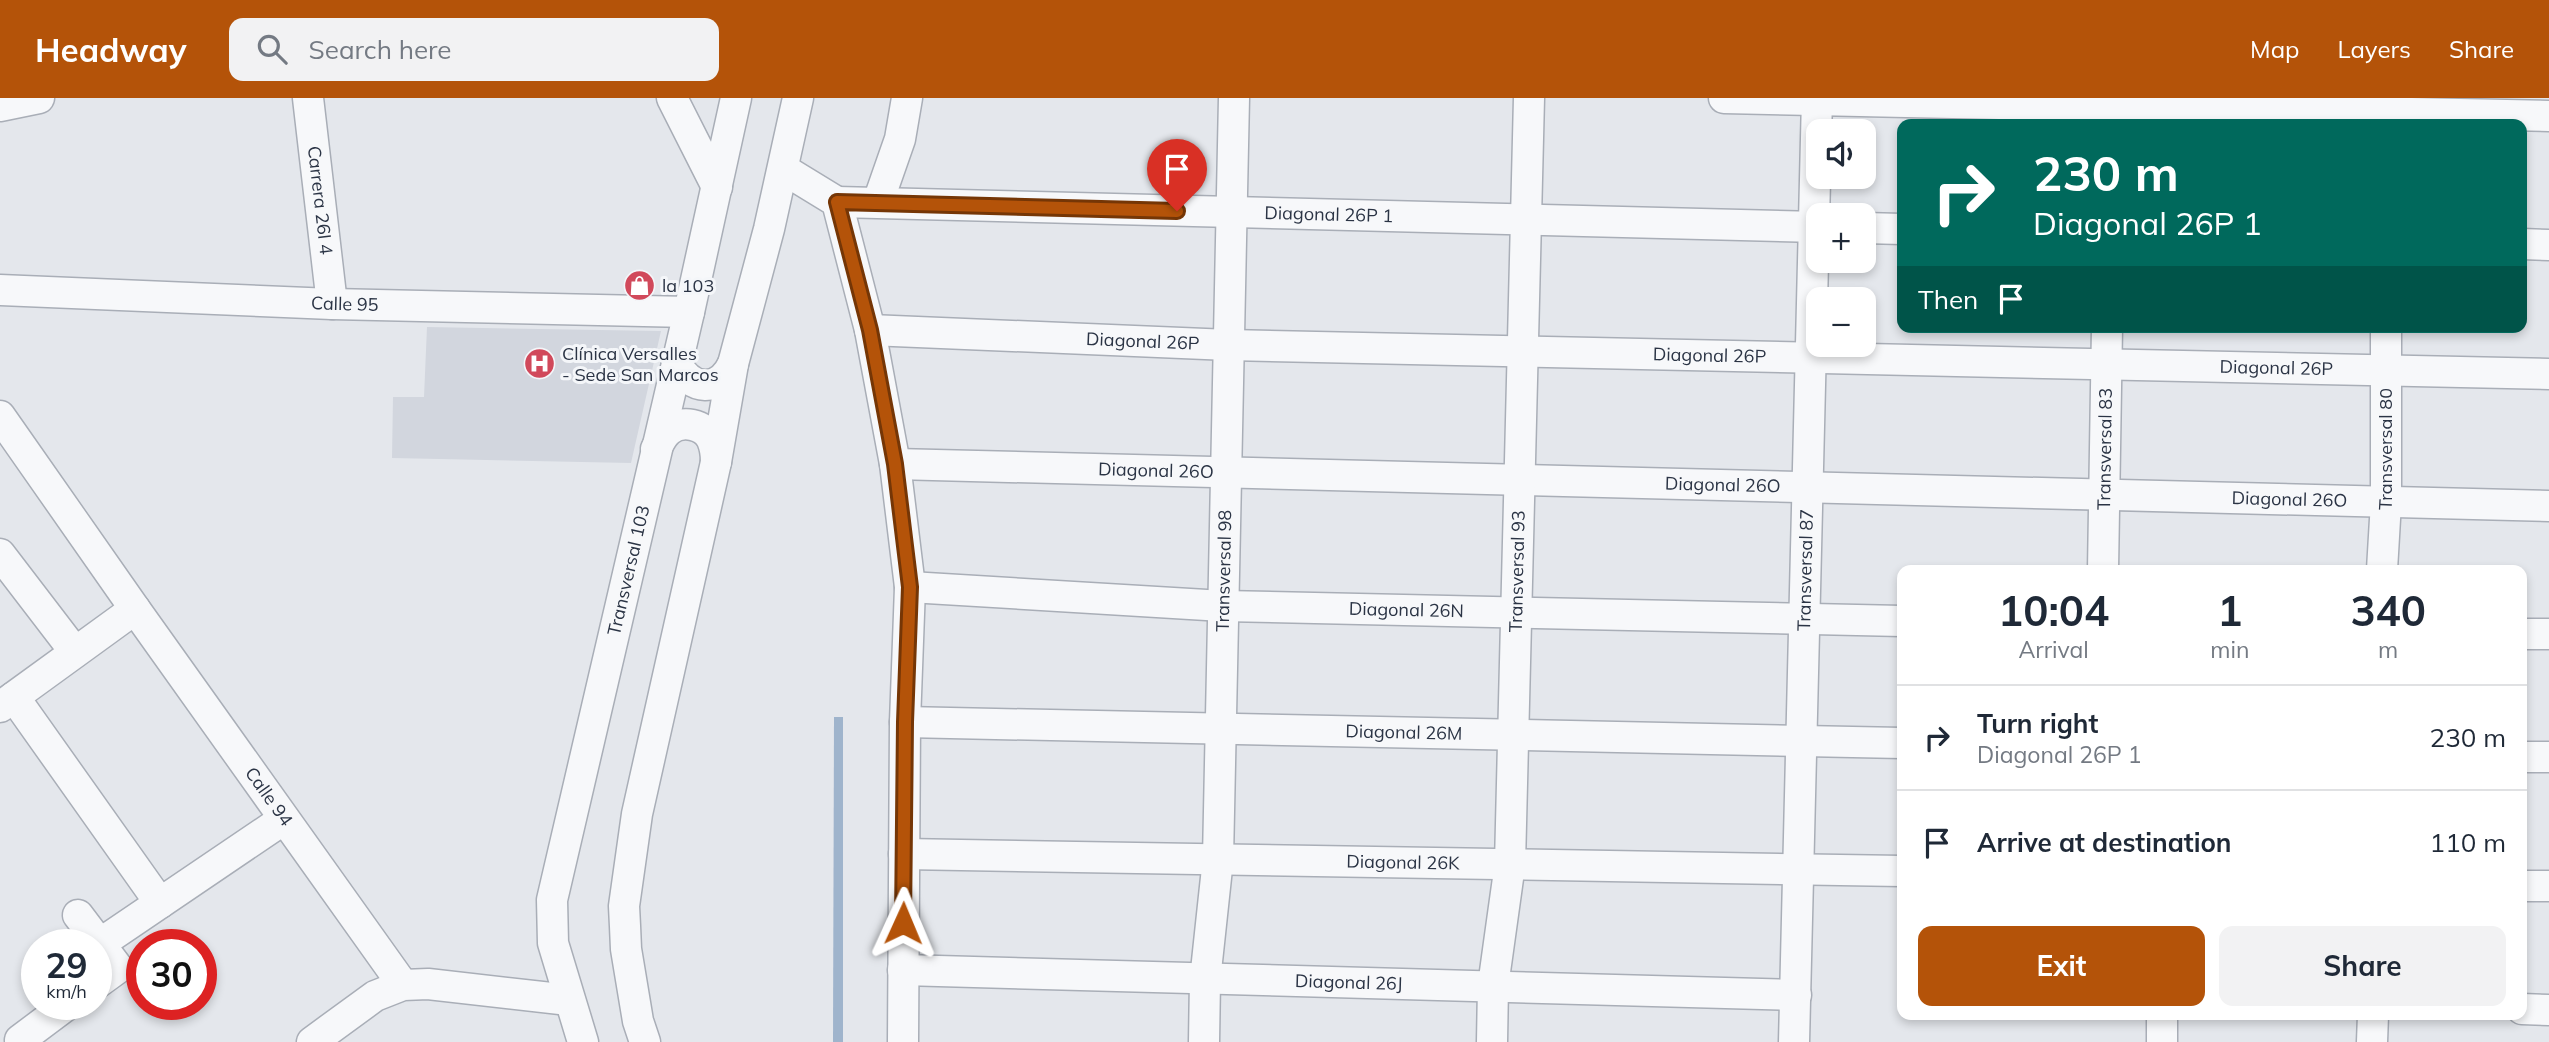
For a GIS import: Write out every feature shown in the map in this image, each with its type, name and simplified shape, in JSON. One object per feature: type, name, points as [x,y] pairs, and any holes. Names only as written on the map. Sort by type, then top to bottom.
[{"type":"street","points":[[0,106],[38,98]]},
{"type":"street","name":"Carrera 26I 4","points":[[308,98],[332,304]]},
{"type":"street","points":[[645,1042],[638,1021],[626,949],[624,906],[637,814],[716,462],[733,364],[783,169],[798,98]]},
{"type":"street","points":[[878,202],[900,139],[907,98]]},
{"type":"street","name":"Transversal 98","points":[[1204,1042],[1205,980],[1218,859],[1234,98]]},
{"type":"street","name":"Transversal 93","points":[[1492,1042],[1493,986],[1510,864],[1529,98]]},
{"type":"street","points":[[1724,98],[2110,109],[2549,116]]},
{"type":"street","points":[[674,103],[689,113],[714,113],[736,99]]},
{"type":"street","name":"Transversal 103","points":[[583,1042],[553,943],[552,900],[736,99]]},
{"type":"street","name":"Transversal 87","points":[[1816,203],[1817,99]]},
{"type":"street","points":[[674,103],[717,187]]},
{"type":"street","points":[[783,169],[837,202],[870,330],[895,464],[910,587],[905,722],[903,1042]]},
{"type":"street","name":"Diagonal 26P 1","points":[[837,202],[1806,227]]},
{"type":"street","points":[[1876,228],[1897,229]]},
{"type":"street","points":[[2527,244],[2549,245]]},
{"type":"street","name":"Transversal 87","points":[[1794,1042],[1815,273]]},
{"type":"street","name":"Calle 95","points":[[0,290],[332,304],[689,312]]},
{"type":"street","name":"Diagonal 26P","points":[[870,330],[1229,345],[2549,374]]},
{"type":"street","name":"Transversal 83","points":[[2103,565],[2107,333]]},
{"type":"street","name":"Transversal 80","points":[[2382,565],[2386,502],[2386,333]]},
{"type":"street","points":[[677,364],[684,377],[701,384],[719,382],[725,378],[733,364]]},
{"type":"street","name":"Calle 94","points":[[0,416],[403,985]]},
{"type":"street","points":[[656,449],[663,436],[673,427],[694,425],[705,430],[710,436],[716,462]]},
{"type":"street","name":"Diagonal 26O","points":[[895,464],[2549,506]]},
{"type":"street","points":[[0,554],[75,652]]},
{"type":"street","name":"Diagonal 26N","points":[[910,587],[1223,606],[1897,621]]},
{"type":"street","points":[[135,609],[7,702],[160,903]]},
{"type":"street","points":[[2527,634],[2549,634]]},
{"type":"street","name":"Diagonal 26M","points":[[905,722],[1897,743]]},
{"type":"street","points":[[2527,757],[2549,757]]},
{"type":"street","points":[[112,936],[284,819]]},
{"type":"street","name":"Diagonal 26K","points":[[904,853],[1897,871]]},
{"type":"street","points":[[2527,886],[2549,886]]},
{"type":"street","points":[[78,915],[90,929]]},
{"type":"street","points":[[112,959],[118,968],[112,972]]},
{"type":"street","name":"Diagonal 26J","points":[[903,970],[1796,995]]},
{"type":"street","points":[[312,1042],[375,996],[403,985],[428,984],[569,1000]]},
{"type":"street","points":[[2527,1009],[2549,1010]]},
{"type":"street","points":[[20,1040],[47,1020]]},
{"type":"street","points":[[2162,1020],[2162,1042]]},
{"type":"street","points":[[2372,1042],[2373,1020]]},
{"type":"shaded area","name":"Clínica Versalles - Sede San Marcos","points":[[427,327],[661,331],[631,463],[392,458],[393,397],[424,397]]},
{"type":"water","points":[[834,717],[843,717],[843,1042],[833,1042]]},
{"type":"place","name":"la 103","points":[[639,286]]},
{"type":"place","name":"Clínica Versalles - Sede San Marcos","points":[[539,364]]},
{"type":"route","points":[[903,923],[905,722],[910,587],[895,464],[870,330],[837,202],[1177,211]]}]
